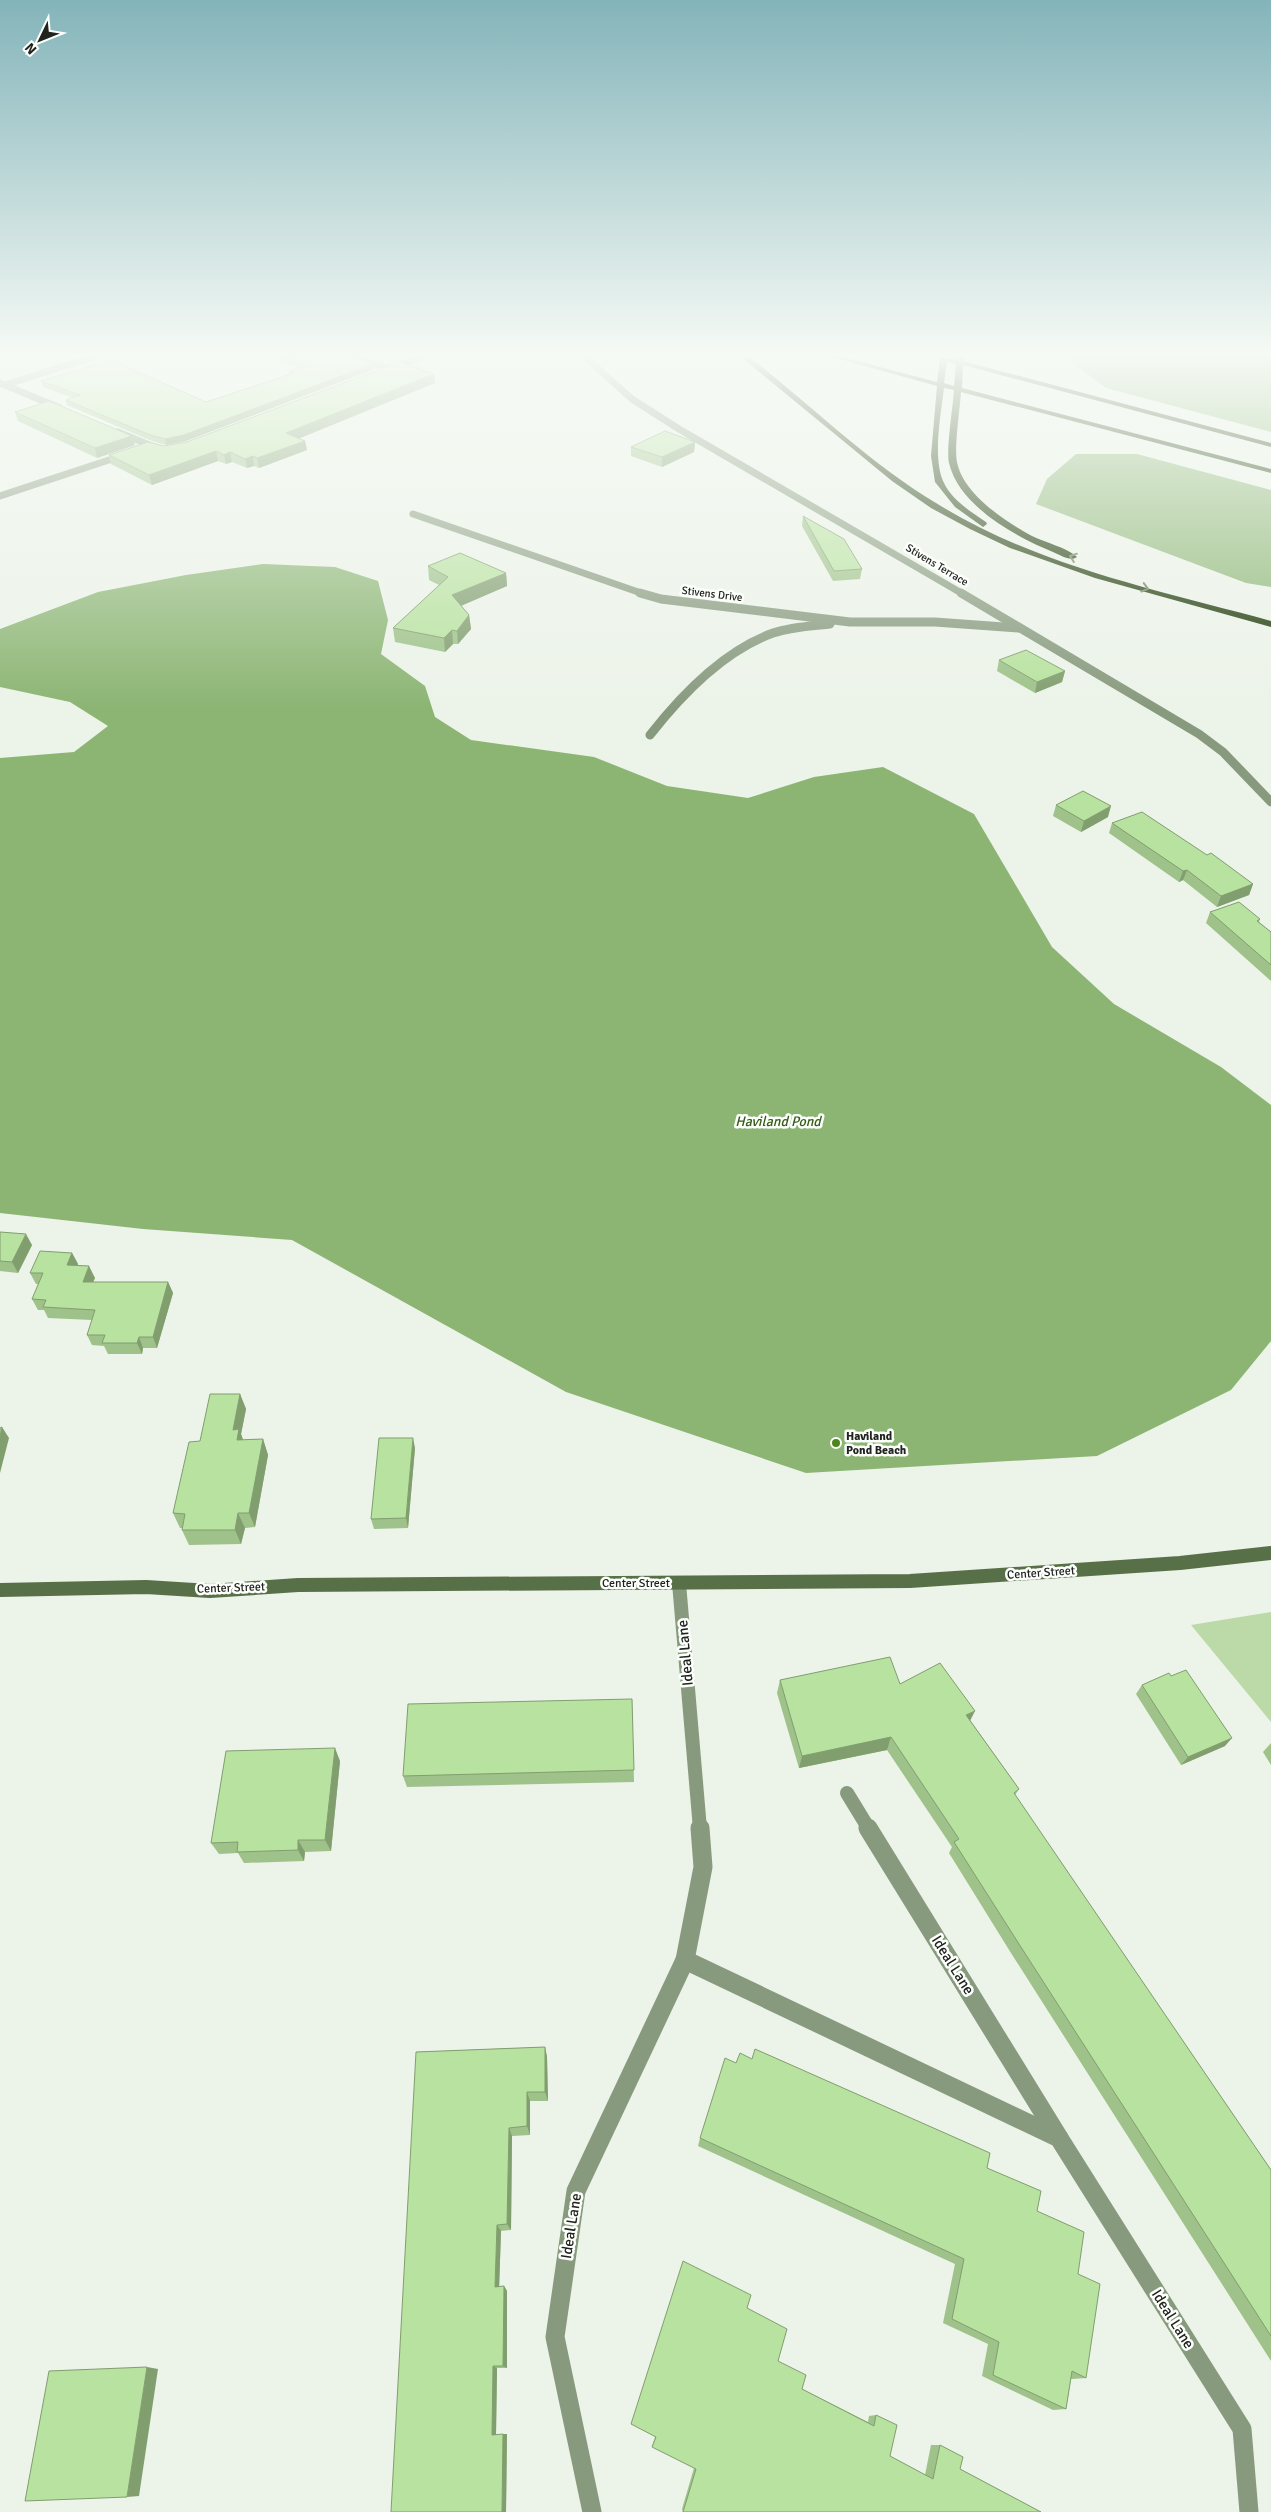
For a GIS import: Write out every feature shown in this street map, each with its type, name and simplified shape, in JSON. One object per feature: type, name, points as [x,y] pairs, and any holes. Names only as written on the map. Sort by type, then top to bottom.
[{"type":"highway","points":[[888,474],[933,506],[1006,542],[1098,575]]},
{"type":"highway","points":[[937,474],[940,483],[952,499],[971,516],[1004,537],[1050,558],[1098,575],[1271,624]]},
{"type":"highway","points":[[958,474],[976,502],[997,520],[1055,550],[1085,561]]},
{"type":"highway","points":[[1169,586],[1271,615]]},
{"type":"main road","name":"Center Street","points":[[0,1590],[146,1587],[210,1591],[298,1585],[910,1581],[1162,1564],[1271,1553]]},
{"type":"street","points":[[0,496],[66,474]]},
{"type":"street","name":"Stivens Terrace","points":[[757,474],[1199,734],[1223,752],[1271,802]]},
{"type":"street","name":"Stivens Drive","points":[[413,514],[661,599],[850,622],[864,620],[935,622],[1021,628]]},
{"type":"street","points":[[650,735],[675,703],[701,680],[748,645],[773,633],[850,622]]},
{"type":"street","name":"Ideal Lane","points":[[592,2512],[555,2337],[576,2191],[685,1960],[703,1867],[679,1582]]},
{"type":"street","name":"Ideal Lane","points":[[847,1793],[1059,2138],[1242,2429],[1249,2512]]},
{"type":"street","points":[[685,1960],[1059,2138]]},
{"type":"shaded area","points":[[1271,1612],[1271,1722],[1191,1625]]},
{"type":"water","points":[[1053,474],[1212,474],[1271,490],[1271,587],[1246,583],[1036,504],[1047,479]]},
{"type":"water","name":"Haviland Pond","points":[[263,564],[335,567],[378,581],[388,620],[381,654],[425,686],[435,717],[471,740],[594,757],[667,786],[748,798],[814,777],[883,767],[974,814],[1052,947],[1114,1004],[1221,1067],[1271,1105],[1271,1341],[1231,1390],[1097,1456],[806,1473],[566,1392],[292,1240],[143,1229],[0,1213],[0,758],[74,752],[108,726],[70,702],[0,687],[0,629],[98,592],[186,575]]},
{"type":"building","points":[[803,516],[844,539],[862,569],[834,571]]},
{"type":"building","points":[[460,553],[506,573],[452,595],[469,615],[457,631],[452,630],[444,638],[393,628],[448,577],[428,566]]},
{"type":"building","points":[[1026,650],[1065,671],[1037,682],[999,660]]},
{"type":"building","points":[[1083,791],[1111,806],[1084,821],[1056,805]]},
{"type":"building","points":[[1142,812],[1207,855],[1211,853],[1253,884],[1221,896],[1187,870],[1183,871],[1112,823]]},
{"type":"building","points":[[1239,902],[1260,919],[1257,921],[1271,932],[1271,965],[1210,912]]},
{"type":"building","points":[[0,1232],[26,1234],[12,1262],[0,1261]]},
{"type":"building","points":[[40,1251],[72,1253],[67,1265],[89,1266],[83,1282],[168,1282],[153,1337],[139,1337],[137,1343],[102,1343],[105,1335],[87,1335],[95,1310],[43,1307],[46,1300],[32,1299],[43,1273],[30,1273]]},
{"type":"building","points":[[210,1394],[240,1394],[233,1430],[239,1429],[237,1440],[263,1439],[249,1513],[238,1513],[235,1530],[182,1530],[185,1514],[173,1513],[189,1442],[200,1441]]},
{"type":"building","points":[[379,1438],[413,1438],[406,1518],[371,1519]]},
{"type":"building","points":[[890,1657],[900,1684],[940,1663],[975,1711],[966,1715],[1019,1789],[1014,1793],[1271,2170],[1271,2336],[954,1842],[959,1839],[891,1737],[802,1756],[780,1680]]},
{"type":"building","points":[[1186,1670],[1232,1738],[1188,1757],[1142,1685],[1169,1673],[1171,1676]]},
{"type":"building","points":[[632,1699],[634,1770],[403,1776],[408,1704]]},
{"type":"building","points":[[335,1748],[325,1840],[298,1840],[298,1850],[237,1852],[238,1842],[211,1843],[226,1751]]},
{"type":"building","points":[[545,2047],[545,2092],[527,2092],[527,2126],[509,2128],[507,2224],[497,2225],[495,2287],[504,2286],[503,2366],[493,2366],[492,2435],[503,2434],[502,2512],[391,2512],[416,2052]]},
{"type":"building","points":[[755,2049],[990,2153],[987,2168],[1041,2191],[1037,2211],[1084,2232],[1078,2274],[1100,2284],[1086,2378],[1072,2371],[1066,2409],[993,2375],[999,2342],[952,2319],[964,2259],[700,2138],[725,2058],[736,2063],[740,2053],[752,2059]]},
{"type":"building","points":[[683,2261],[751,2295],[747,2308],[787,2329],[778,2361],[806,2375],[802,2389],[874,2426],[876,2415],[897,2425],[890,2456],[933,2479],[940,2445],[963,2457],[960,2469],[1041,2512],[683,2512],[696,2469],[652,2447],[656,2437],[631,2424]]},
{"type":"building","points":[[147,2367],[127,2497],[25,2501],[49,2371]]},
{"type":"place","name":"Haviland Pond Beach","points":[[836,1443]]}]
